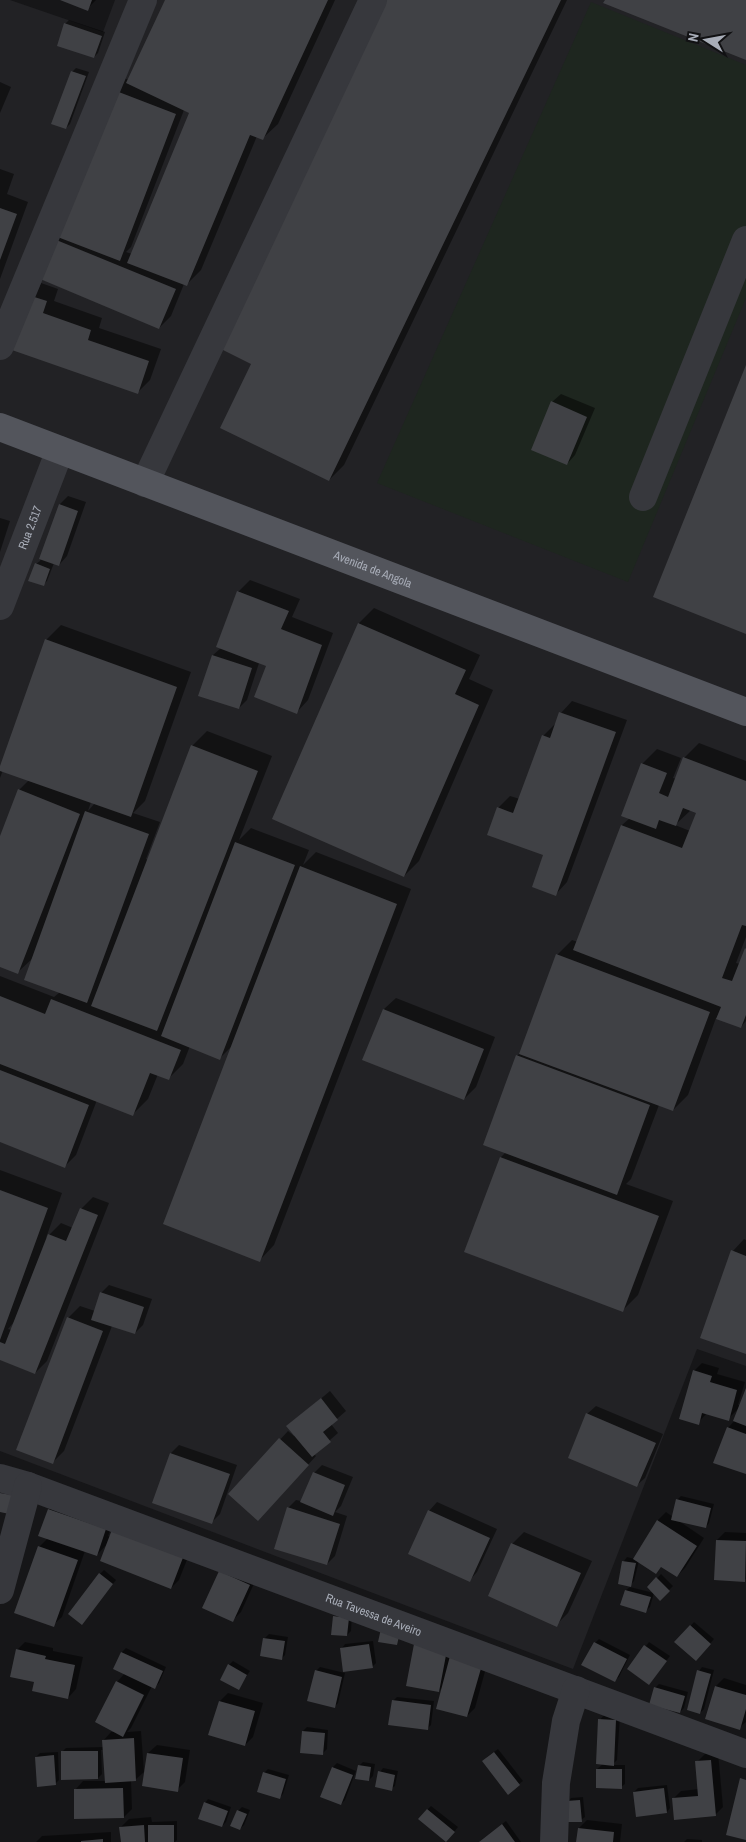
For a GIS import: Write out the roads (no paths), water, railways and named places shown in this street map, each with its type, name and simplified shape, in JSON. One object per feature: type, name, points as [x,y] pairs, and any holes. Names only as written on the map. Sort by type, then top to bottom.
[{"type":"main road","name":"Avenida de Angola","points":[[0,427],[746,712]]},
{"type":"street","points":[[0,346],[143,0]]},
{"type":"street","points":[[145,483],[373,0]]},
{"type":"street","points":[[643,497],[746,240]]},
{"type":"street","name":"Rua 2.517","points":[[0,606],[60,450]]},
{"type":"street","name":"Rua Tavessa de Aveiro","points":[[0,1478],[28,1486],[746,1754]]},
{"type":"street","points":[[0,1590],[28,1486]]},
{"type":"street","points":[[554,1842],[556,1783],[566,1721],[576,1690]]}]
